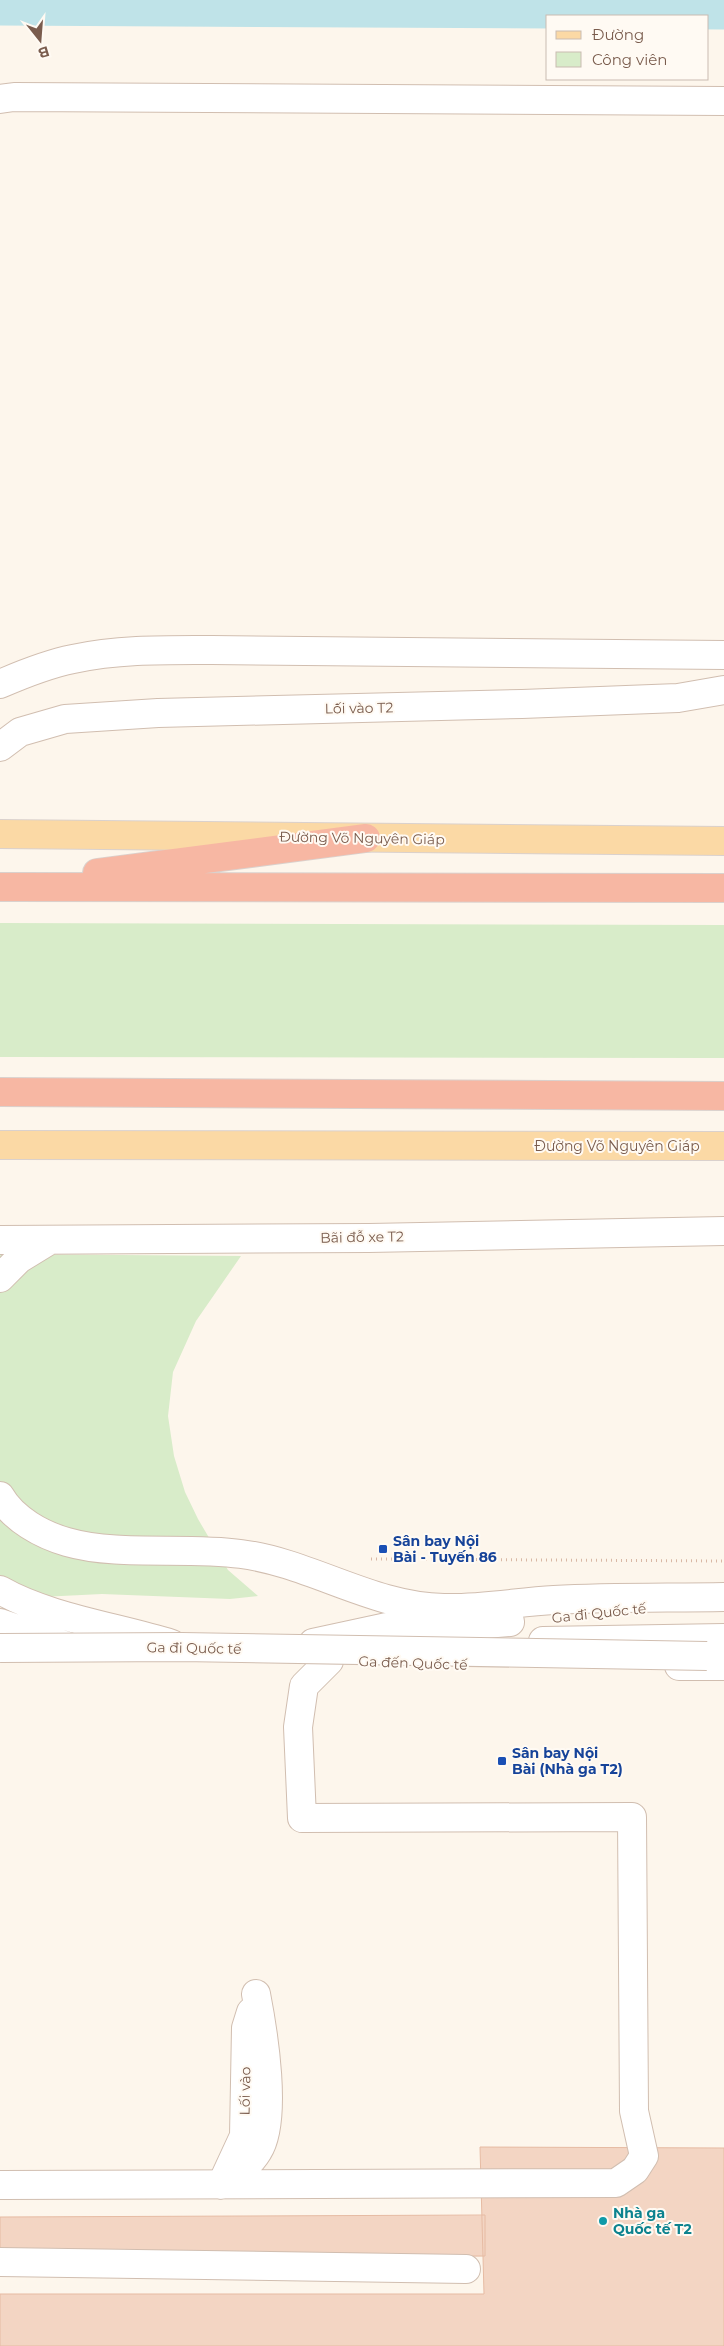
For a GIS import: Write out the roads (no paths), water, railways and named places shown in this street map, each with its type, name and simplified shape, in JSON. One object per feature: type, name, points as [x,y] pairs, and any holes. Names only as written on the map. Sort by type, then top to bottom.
[{"type":"highway","points":[[0,886],[366,838]]},
{"type":"highway","points":[[0,886],[724,888]]},
{"type":"highway","points":[[0,1092],[724,1096]]},
{"type":"main road","name":"Đường Võ Nguyên Giáp","points":[[0,834],[724,841]]},
{"type":"main road","name":"Đường Võ Nguyên Giáp","points":[[0,1145],[724,1146]]},
{"type":"lane","points":[[0,99],[34,97],[724,101]]},
{"type":"lane","points":[[0,684],[74,659],[137,651],[212,650],[724,655]]},
{"type":"lane","name":"Lối vào T2","points":[[0,747],[20,732],[65,718],[158,713],[678,698],[724,690]]},
{"type":"lane","name":"Bãi đỗ xe T2","points":[[0,1240],[369,1238],[724,1231]]},
{"type":"lane","points":[[0,1278],[19,1259],[52,1240]]},
{"type":"lane","points":[[0,1496],[11,1510],[39,1531],[67,1542],[99,1549],[240,1554],[292,1567],[385,1600],[407,1605],[445,1608],[555,1600],[724,1597]]},
{"type":"lane","points":[[0,1590],[17,1600],[64,1615],[182,1647]]},
{"type":"lane","name":"Ga đi Quốc tế","points":[[376,1655],[473,1626],[700,1603],[724,1603]]},
{"type":"lane","points":[[206,1659],[357,1634],[400,1624],[445,1608]]},
{"type":"lane","name":"Ga đến Quốc tế","points":[[0,1623],[102,1658]]},
{"type":"lane","points":[[0,2185],[616,2183],[635,2170],[644,2156],[634,2111],[632,1817],[302,1818],[298,1727],[304,1686],[329,1661],[376,1655],[512,1641],[724,1638]]},
{"type":"lane","name":"Ga đi Quốc tế","points":[[0,1648],[182,1647],[376,1655],[724,1656]]},
{"type":"lane","name":"Ga đến Quốc tế","points":[[0,1660],[102,1658],[329,1661],[492,1666],[724,1666]]},
{"type":"lane","name":"Lối vào","points":[[222,2185],[244,2136],[246,2028],[256,1994]]},
{"type":"lane","points":[[0,2262],[466,2269]]},
{"type":"waterway","points":[[0,8],[724,12]]},
{"type":"place","name":"Sân bay Nội Bài - Tuyến 86","points":[[383,1549]]},
{"type":"place","name":"Sân bay Nội Bài (Nhà ga T2)","points":[[502,1761]]},
{"type":"place","name":"Nhà ga Quốc tế T2","points":[[603,2221]]}]
